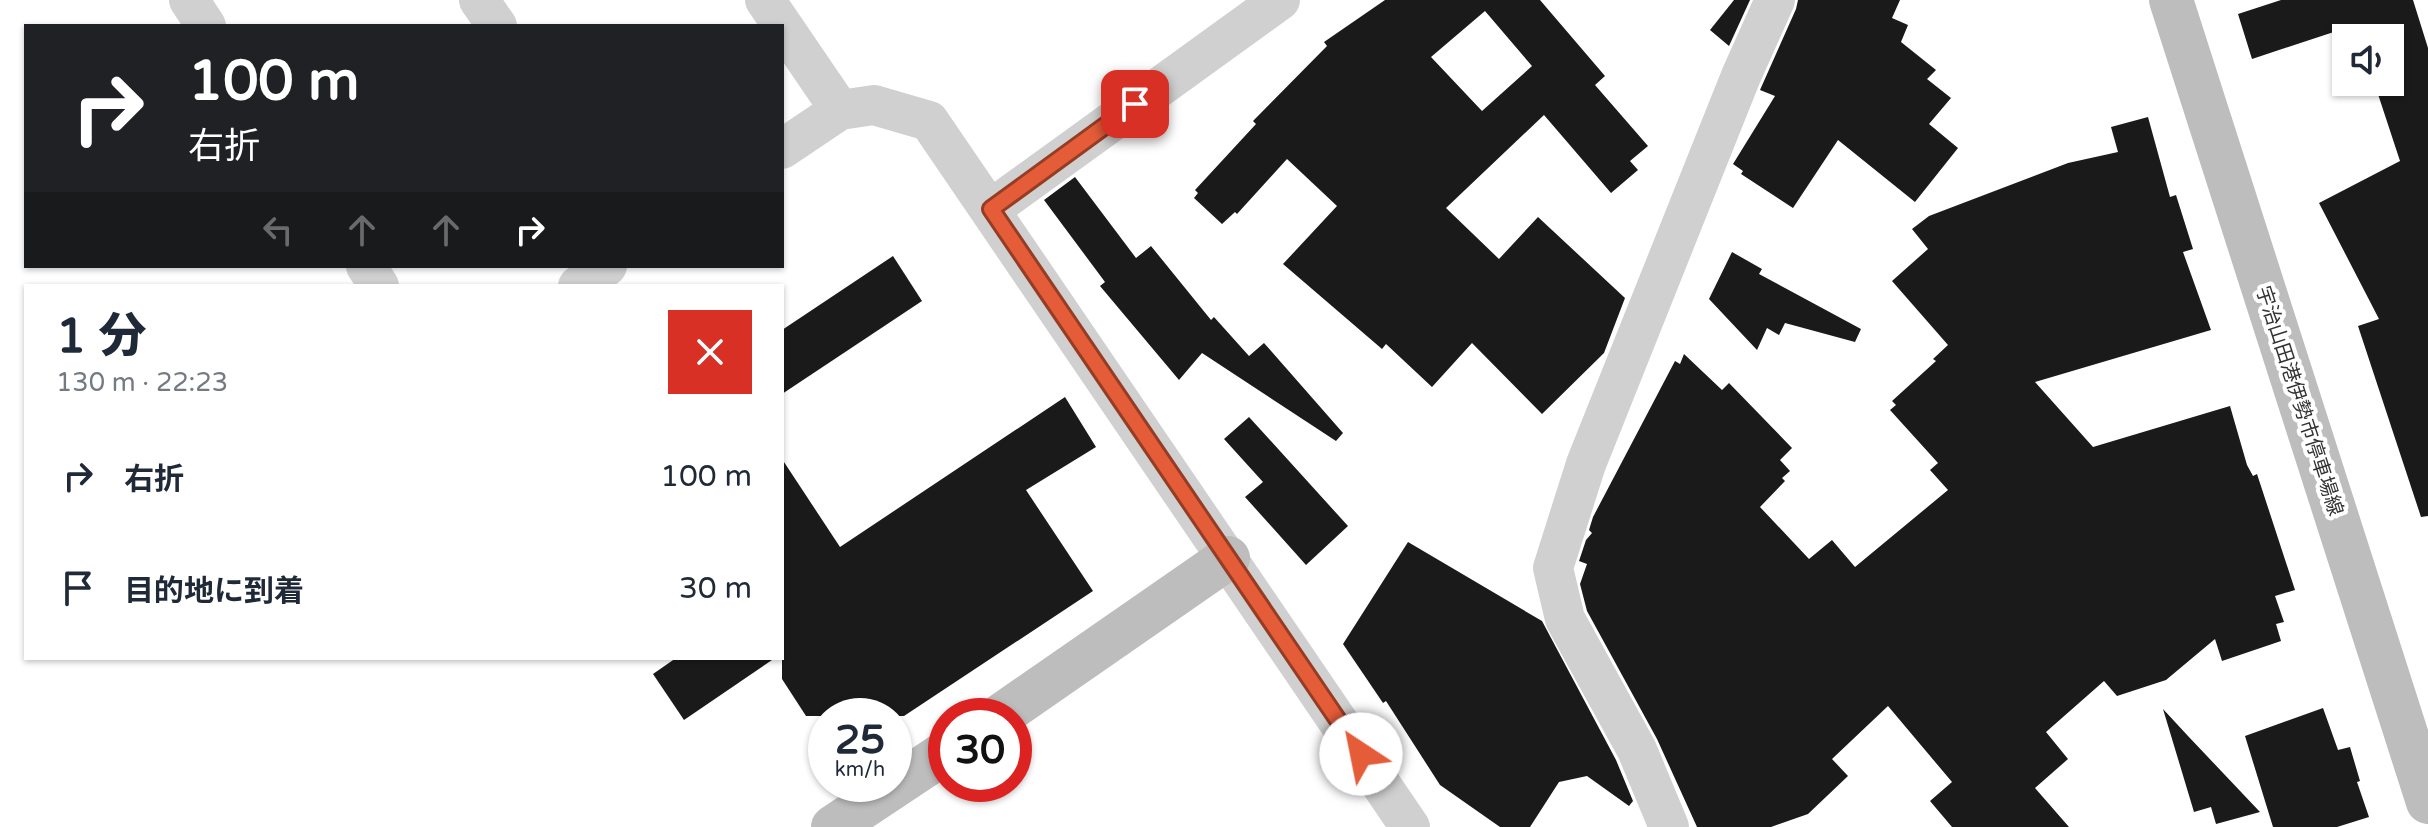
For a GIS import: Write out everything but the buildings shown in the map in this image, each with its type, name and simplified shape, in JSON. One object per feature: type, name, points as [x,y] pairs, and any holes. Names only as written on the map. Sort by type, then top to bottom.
[{"type":"main road","name":"宇治山田港伊勢市停車場線","points":[[2171,0],[2428,802]]},
{"type":"main road","points":[[1026,698],[1228,558]]},
{"type":"main road","points":[[833,827],[928,764]]},
{"type":"street","points":[[189,0],[205,24]]},
{"type":"street","points":[[479,0],[496,24]]},
{"type":"street","points":[[765,0],[781,24]]},
{"type":"street","points":[[991,209],[1280,0]]},
{"type":"street","points":[[1669,827],[1637,750],[1565,619],[1553,568],[1586,464],[1741,76],[1775,0]]},
{"type":"street","points":[[784,28],[840,110]]},
{"type":"street","points":[[784,148],[840,110],[874,105],[929,121],[1410,827]]},
{"type":"street","points":[[581,284],[604,268]]},
{"type":"route","points":[[1135,104],[991,209],[1361,754]]}]
